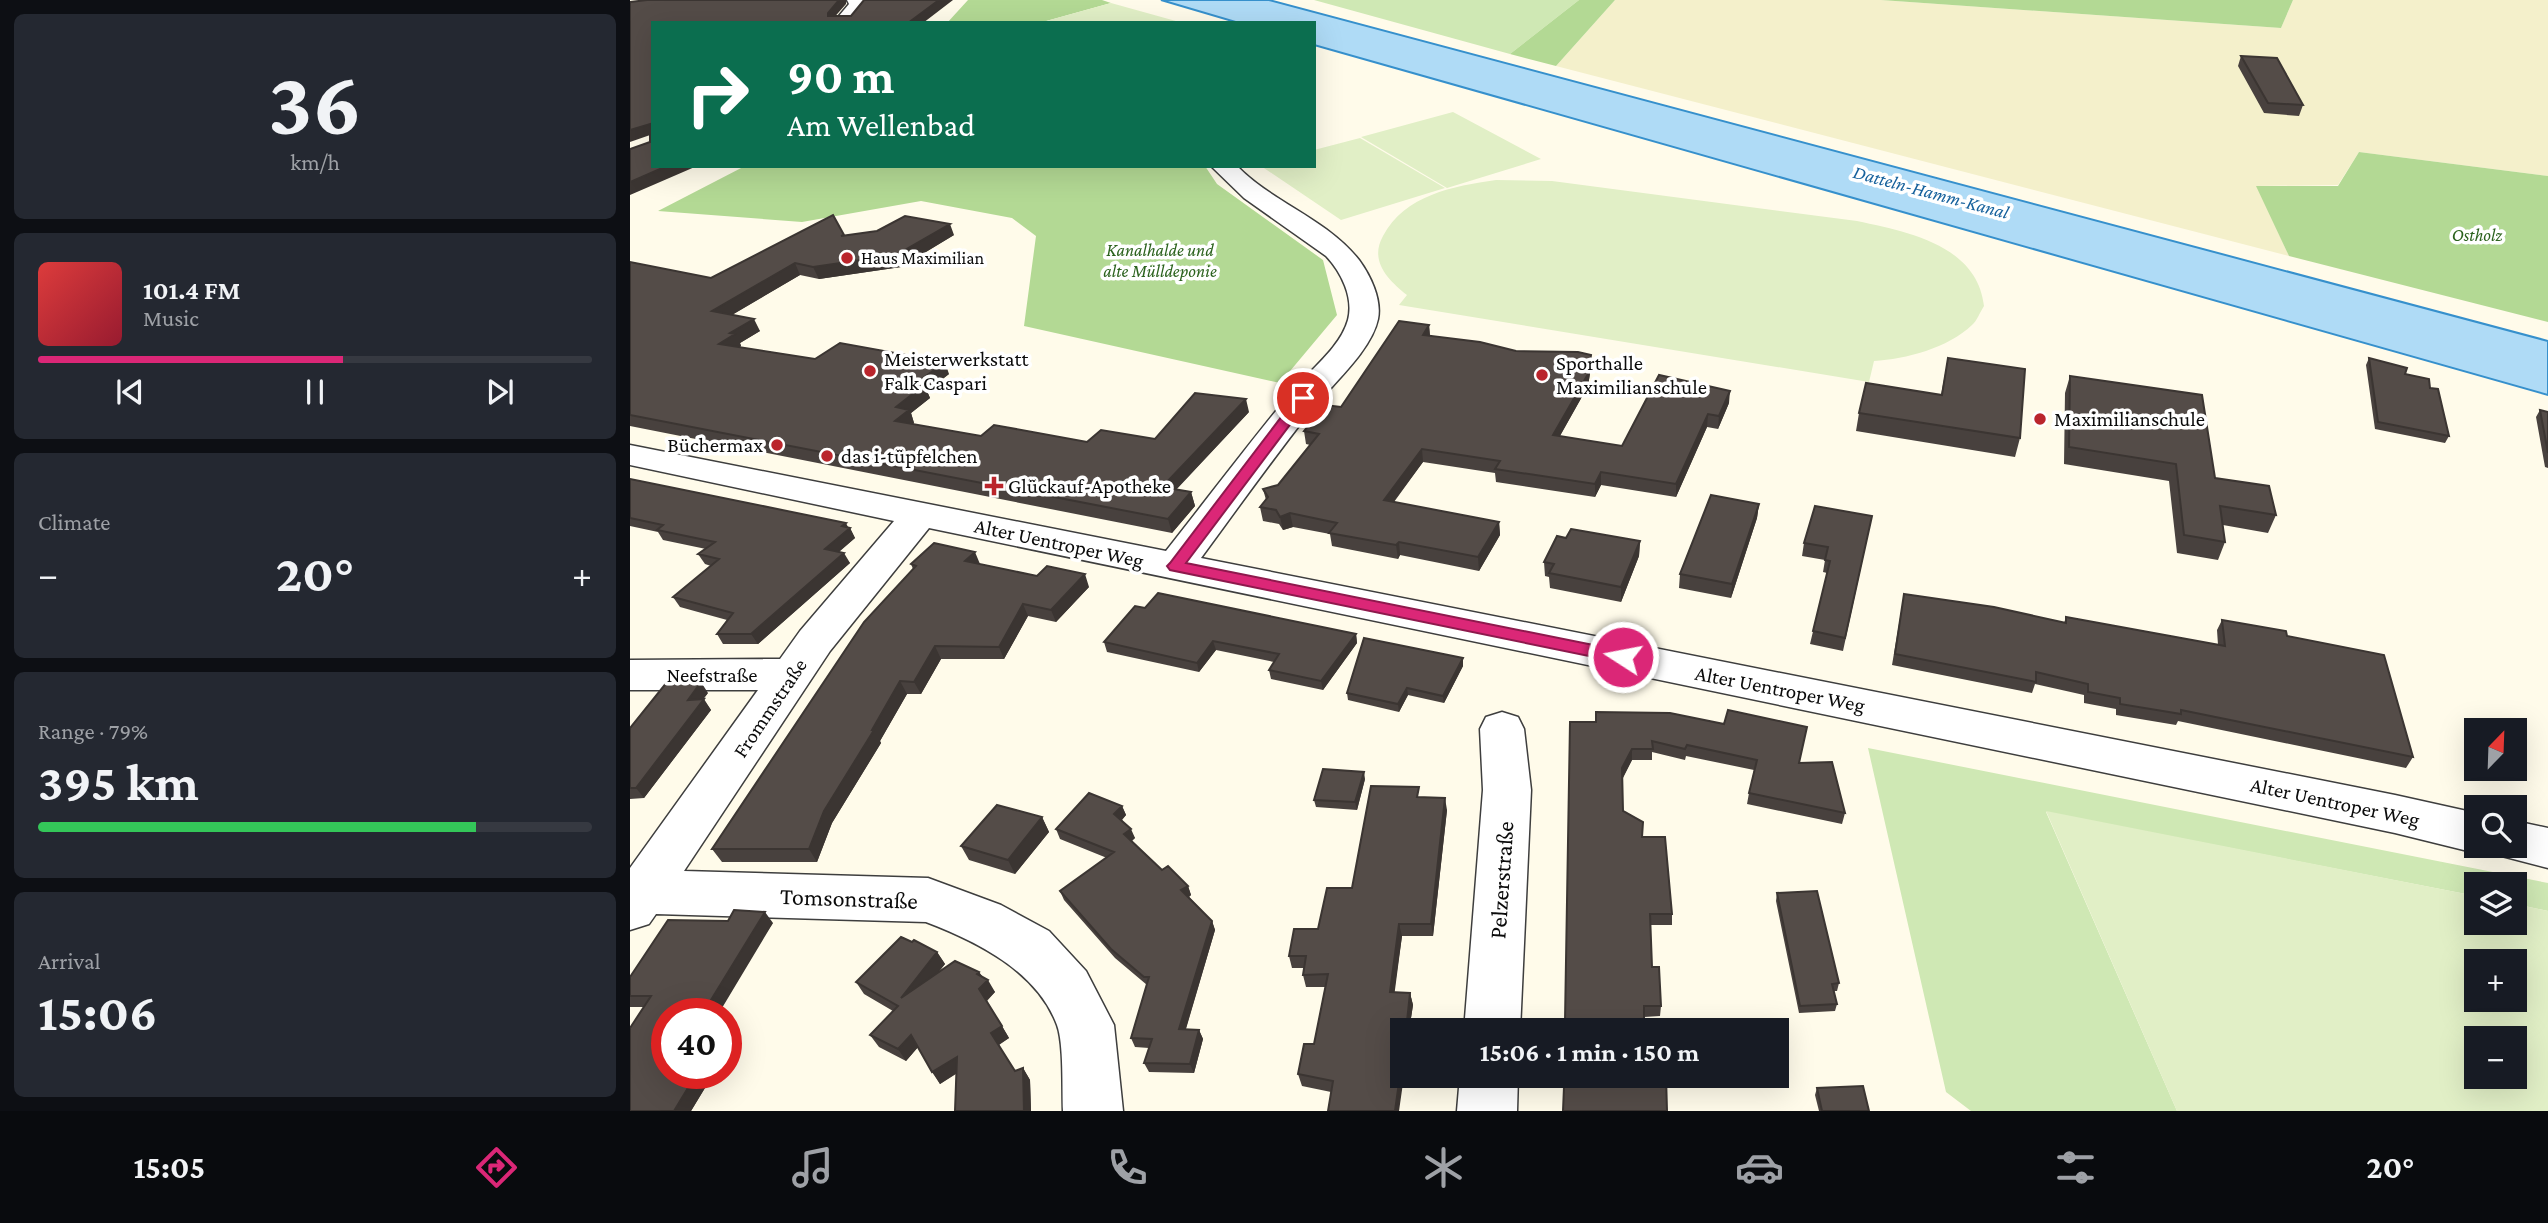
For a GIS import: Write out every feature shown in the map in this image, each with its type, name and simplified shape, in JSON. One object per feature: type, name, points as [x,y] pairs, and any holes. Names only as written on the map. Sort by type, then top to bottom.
[{"type":"street","points":[[844,21],[855,10],[858,4],[856,0]]},
{"type":"street","points":[[1175,566],[1303,398],[1349,344],[1363,320],[1362,297],[1349,265],[1332,248],[1247,190],[1225,168]]},
{"type":"street","name":"Alter Uentroper Weg","points":[[630,455],[2354,805],[2464,830]]},
{"type":"street","name":"Frommstraße","points":[[636,901],[815,641],[920,514]]},
{"type":"street","name":"Neefstraße","points":[[630,675],[794,674]]},
{"type":"street","name":"Pelzerstraße","points":[[1493,1018],[1507,790],[1502,729]]},
{"type":"street","points":[[2527,844],[2548,848]]},
{"type":"street","name":"Tomsonstraße","points":[[636,901],[928,900],[983,922],[1030,948],[1067,989],[1086,1025],[1093,1111]]},
{"type":"street","points":[[1487,1111],[1488,1088]]},
{"type":"shaded area","points":[[1615,0],[1881,0],[2281,28],[2293,0],[2548,0],[2548,176],[2359,152],[2338,185],[2257,186],[2289,256],[1556,66]]},
{"type":"green space","points":[[968,0],[1102,0],[1111,3],[1046,21],[949,21]]},
{"type":"green space","points":[[1314,0],[1579,0],[1510,54]]},
{"type":"green space","points":[[1579,0],[1615,0],[1556,66],[1510,54]]},
{"type":"green space","points":[[1881,0],[2293,0],[2281,28]]},
{"type":"green space","points":[[1111,3],[1176,21],[1046,21]]},
{"type":"green space","points":[[1453,112],[1541,159],[1447,188],[1361,137]]},
{"type":"green space","points":[[1360,138],[1445,188],[1341,220],[1264,168],[1316,168],[1316,149]]},
{"type":"green space","name":"Ostholz","points":[[2359,152],[2548,176],[2548,322],[2289,256],[2256,186],[2338,186]]},
{"type":"green space","name":"Kanalhalde und alte Mülldeponie","points":[[741,168],[1206,168],[1217,184],[1323,260],[1337,315],[1280,383],[1024,326],[1036,236],[1012,218],[921,201],[802,222],[658,211]]},
{"type":"green space","points":[[1496,180],[1552,181],[1857,221],[1897,230],[1937,245],[1954,255],[1979,285],[1984,306],[1974,323],[1939,346],[1913,355],[1874,361],[1869,382],[1399,305],[1407,295],[1387,276],[1379,262],[1378,254],[1379,245],[1392,222],[1417,202],[1432,195]]},
{"type":"green space","points":[[1868,748],[2493,872],[2464,872],[2464,894],[2046,812],[2177,1111],[1971,1111],[1946,1092]]},
{"type":"green space","points":[[2046,811],[2464,894],[2464,935],[2527,935],[2527,907],[2548,911],[2548,1111],[2177,1111]]},
{"type":"green space","points":[[2527,879],[2548,883],[2548,911],[2527,907]]},
{"type":"water","name":"Datteln-Hamm-Kanal","points":[[1161,0],[1269,0],[2548,341],[2548,395],[1316,46],[1316,21],[1232,21]]},
{"type":"building","points":[[839,0],[828,16],[851,16],[864,0],[939,0],[911,21],[651,21],[651,168],[662,168],[630,182],[630,149],[650,142],[650,124],[630,130],[630,2]]},
{"type":"building","points":[[2241,56],[2277,58],[2303,105],[2268,103]]},
{"type":"building","points":[[833,215],[844,235],[841,236],[877,231],[905,216],[950,224],[896,255],[813,267],[795,263],[712,311],[754,319],[730,333],[735,334],[719,344],[815,359],[840,343],[945,362],[915,384],[924,385],[896,407],[909,410],[895,421],[981,436],[994,425],[1087,442],[1101,430],[1155,439],[1195,393],[1246,399],[1162,487],[1191,492],[1168,519],[630,415],[630,262],[711,278]]},
{"type":"building","points":[[1399,321],[1429,325],[1423,335],[1480,342],[1516,351],[1578,352],[1591,355],[1588,374],[1553,435],[1622,446],[1659,375],[1730,391],[1719,416],[1708,414],[1676,484],[1601,472],[1595,484],[1495,469],[1500,461],[1422,449],[1384,500],[1499,522],[1478,557],[1399,542],[1396,545],[1329,533],[1337,523],[1290,513],[1280,517],[1276,510],[1260,507],[1268,497],[1263,489],[1278,485],[1319,434],[1304,431],[1325,405],[1341,407]]},
{"type":"building","points":[[1948,358],[2025,369],[2020,438],[1859,413],[1866,383],[1942,395]]},
{"type":"building","points":[[2369,358],[2407,368],[2405,374],[2429,379],[2430,388],[2438,389],[2449,436],[2378,422]]},
{"type":"building","points":[[2070,376],[2202,395],[2215,478],[2269,486],[2276,515],[2220,506],[2225,542],[2184,535],[2176,464],[2069,447]]},
{"type":"building","points":[[2540,410],[2548,412],[2548,453]]},
{"type":"building","points":[[630,479],[846,523],[842,526],[850,528],[825,549],[844,553],[751,634],[717,634],[733,613],[673,597],[719,559],[698,554],[715,542],[657,530],[663,525],[630,518]]},
{"type":"building","points":[[1711,495],[1759,504],[1732,584],[1680,574]]},
{"type":"building","points":[[1815,506],[1872,516],[1845,638],[1813,631],[1830,561],[1825,560],[1828,547],[1804,543]]},
{"type":"building","points":[[1571,529],[1640,541],[1621,587],[1549,573],[1554,564],[1544,562],[1557,536],[1566,538]]},
{"type":"building","points":[[934,543],[975,552],[965,561],[1037,576],[1047,566],[1085,574],[1051,610],[1023,604],[999,647],[935,646],[914,682],[900,681],[874,730],[824,811],[809,849],[712,849],[864,622],[916,566],[911,564]]},
{"type":"building","points":[[1158,593],[1356,634],[1321,681],[1269,670],[1279,654],[1213,641],[1197,663],[1104,642],[1135,606],[1145,608]]},
{"type":"building","points":[[1904,594],[1994,607],[2066,623],[2066,617],[2225,646],[2222,620],[2286,631],[2287,636],[2384,655],[2413,757],[2181,710],[2181,714],[2120,704],[2120,698],[2088,692],[2088,684],[2036,672],[2036,682],[1895,654]]},
{"type":"building","points":[[1364,638],[1463,658],[1443,696],[1407,688],[1398,704],[1347,693]]},
{"type":"building","points":[[667,682],[701,682],[688,700],[704,699],[636,788],[630,788],[630,728]]},
{"type":"building","points":[[1728,710],[1807,727],[1799,763],[1832,762],[1845,813],[1749,793],[1757,760],[1687,745],[1685,749],[1652,741],[1653,749],[1632,749],[1622,768],[1623,811],[1643,822],[1642,837],[1665,837],[1672,914],[1650,914],[1652,967],[1659,967],[1661,1006],[1644,1006],[1644,1018],[1565,1018],[1570,722],[1596,722],[1596,712],[1670,713],[1724,724]]},
{"type":"building","points":[[1323,769],[1364,772],[1355,802],[1314,800]]},
{"type":"building","points":[[1371,786],[1419,787],[1417,797],[1445,798],[1431,924],[1399,924],[1390,992],[1410,993],[1407,1018],[1390,1018],[1390,1088],[1398,1088],[1395,1111],[1328,1111],[1333,1081],[1298,1074],[1304,1044],[1314,1044],[1328,974],[1303,975],[1306,956],[1289,956],[1294,929],[1318,929],[1327,888],[1352,888]]},
{"type":"building","points":[[1089,793],[1122,806],[1114,814],[1131,829],[1124,834],[1162,870],[1168,866],[1188,886],[1181,890],[1212,921],[1179,1029],[1199,1030],[1190,1064],[1144,1063],[1152,1039],[1131,1038],[1149,977],[1144,977],[1111,949],[1060,891],[1114,852],[1056,829]]},
{"type":"building","points":[[997,805],[1042,817],[1008,860],[961,846]]},
{"type":"building","points":[[1817,891],[1839,983],[1832,984],[1837,1004],[1800,1006],[1777,893]]},
{"type":"building","points":[[734,910],[765,912],[712,998],[651,998],[651,1089],[687,1089],[674,1111],[630,1111],[630,1028],[651,996],[630,996],[630,977],[668,920],[728,921]]},
{"type":"building","points":[[901,937],[912,942],[914,940],[937,952],[901,998],[955,961],[979,972],[977,974],[988,980],[979,989],[1002,1026],[991,1033],[1015,1071],[1023,1068],[1024,1111],[955,1111],[957,1057],[932,1072],[911,1035],[898,1049],[870,1035],[898,1006],[856,982]]},
{"type":"building","points":[[1863,1086],[1869,1111],[1822,1111],[1817,1088]]},
{"type":"building","points":[[1564,1088],[1666,1088],[1667,1111],[1563,1111]]},
{"type":"place","name":"Haus Maximilian","points":[[847,258]]},
{"type":"place","name":"Meisterwerkstatt Falk Caspari","points":[[870,371]]},
{"type":"place","name":"Sporthalle Maximilianschule","points":[[1542,375]]},
{"type":"place","name":"Maximilianschule","points":[[2040,419]]},
{"type":"place","name":"Büchermax","points":[[777,445]]},
{"type":"place","name":"das i-tüpfelchen","points":[[827,456]]},
{"type":"place","name":"Glückauf-Apotheke","points":[[994,486]]},
{"type":"route","points":[[1303,398],[1175,566],[1623,657]]}]
